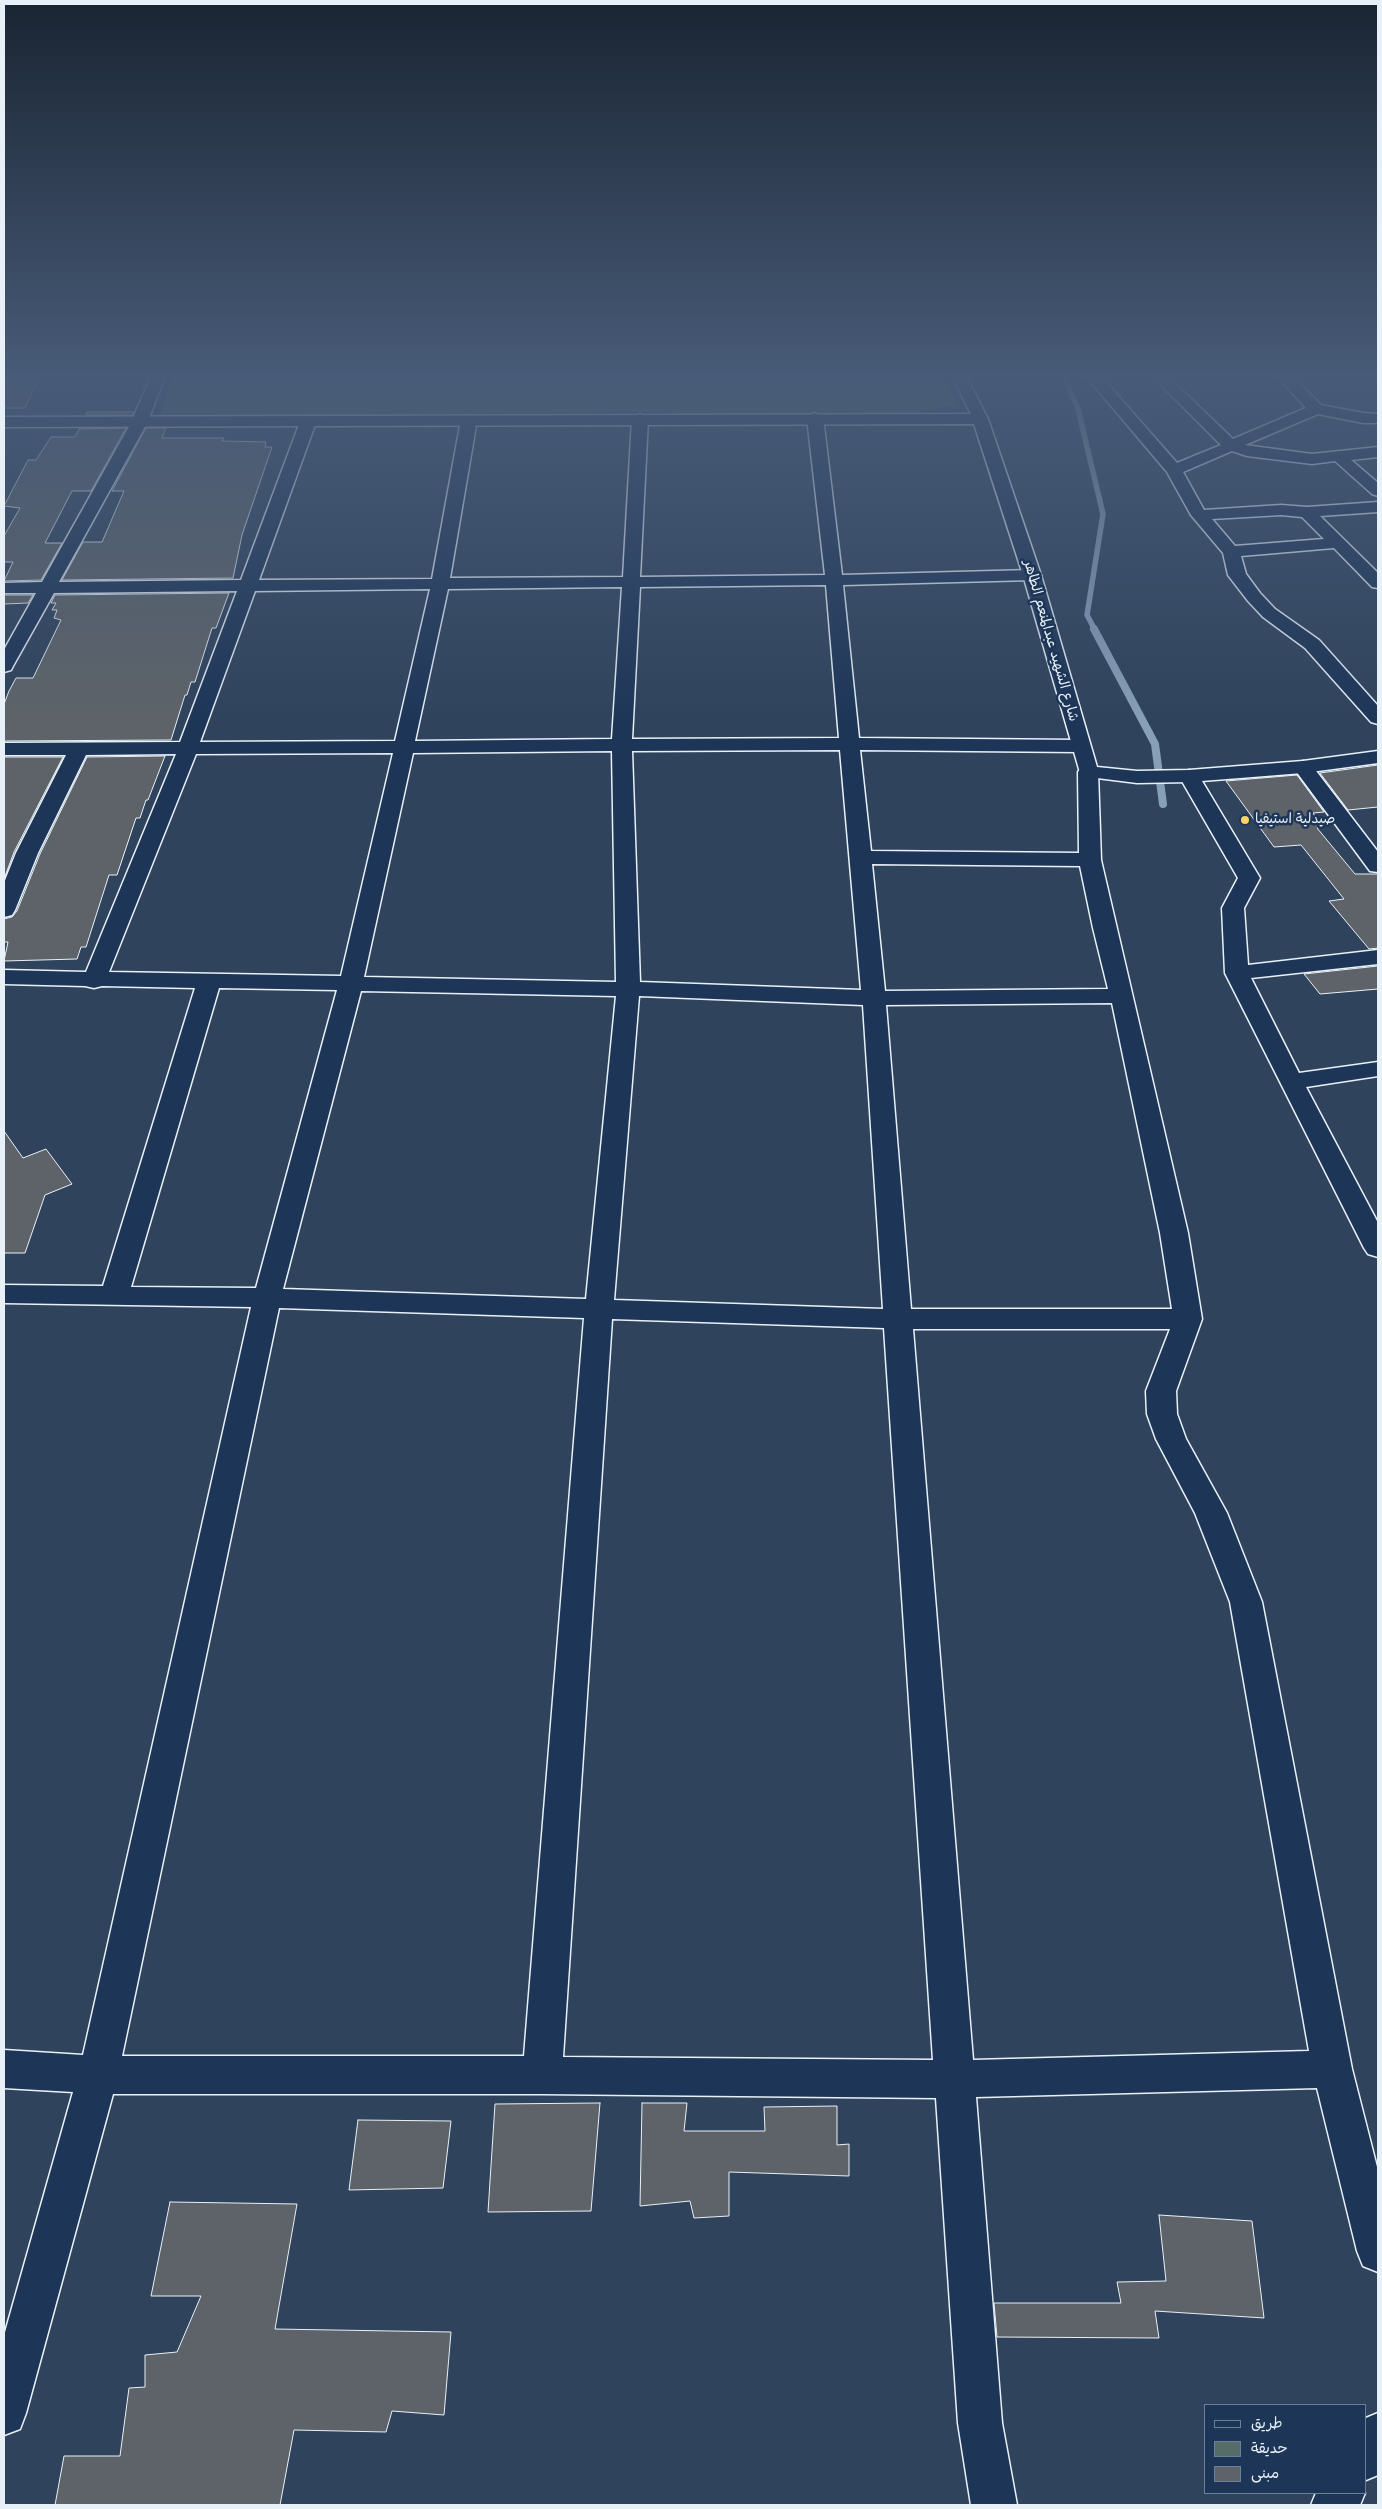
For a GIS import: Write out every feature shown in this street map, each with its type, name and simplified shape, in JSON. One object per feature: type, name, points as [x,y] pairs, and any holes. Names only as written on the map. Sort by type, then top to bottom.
[{"type":"street","points":[[4,666],[101,491]]},
{"type":"street","points":[[94,980],[188,748],[283,491]]},
{"type":"street","points":[[4,2413],[98,2075],[267,1298],[351,984],[440,585],[457,491]]},
{"type":"street","points":[[542,2075],[599,1307],[628,989],[622,746],[636,491]]},
{"type":"street","points":[[824,491],[834,580],[848,744],[874,998],[980,2423],[994,2505]]},
{"type":"street","name":"شارع الشهيد عبدالمنعم الطاهر","points":[[1004,491],[1032,574],[1084,759],[1090,860],[1174,1233],[1188,1319]]},
{"type":"street","points":[[1186,491],[1199,515],[1231,552],[1237,575],[1254,597],[1269,613],[1312,644],[1378,718]]},
{"type":"street","points":[[1199,515],[1281,510],[1307,512],[1378,507]]},
{"type":"street","points":[[1307,512],[1378,583]]},
{"type":"street","points":[[1231,552],[1337,543]]},
{"type":"street","points":[[4,588],[834,580],[1032,574]]},
{"type":"street","points":[[4,749],[848,744],[1084,759],[1137,777],[1189,776],[1303,767],[1378,757]]},
{"type":"street","points":[[4,910],[27,853],[79,748]]},
{"type":"street","points":[[1303,767],[1378,866]]},
{"type":"street","points":[[1189,776],[1249,878],[1233,908],[1237,974],[1378,1248]]},
{"type":"street","points":[[859,857],[1090,860]]},
{"type":"street","points":[[1237,974],[1378,957]]},
{"type":"street","points":[[4,977],[628,989],[874,998],[1122,996]]},
{"type":"street","points":[[114,1296],[209,982]]},
{"type":"street","points":[[1291,1082],[1378,1070]]},
{"type":"street","points":[[4,1294],[267,1298],[599,1307],[897,1319],[1188,1319],[1173,1355],[1161,1392],[1162,1414],[1171,1439],[1211,1514],[1246,1602],[1332,2069],[1378,2251]]},
{"type":"street","points":[[4,2069],[98,2075],[542,2075],[954,2079],[1332,2069]]},
{"type":"street","points":[[1367,2455],[1378,2435]]},
{"type":"street","points":[[1334,2505],[1341,2494]]},
{"type":"building","points":[[12,491],[72,491],[45,543],[62,543],[41,580],[4,581],[13,562],[4,562],[4,536],[20,508],[4,506]]},
{"type":"building","points":[[124,491],[257,491],[242,535],[233,578],[62,580],[83,542],[102,542]]},
{"type":"building","points":[[229,593],[216,628],[212,628],[195,682],[191,682],[187,695],[185,695],[171,740],[4,741],[4,704],[9,691],[16,678],[33,678],[61,620],[54,618],[57,610],[52,610],[56,603],[51,603],[55,595]]},
{"type":"building","points":[[4,595],[33,595],[28,603],[4,604]]},
{"type":"building","points":[[165,756],[140,818],[136,818],[117,875],[109,875],[86,947],[81,947],[77,959],[4,961],[8,942],[4,942],[4,919],[12,917],[17,911],[40,854],[87,757]]},
{"type":"building","points":[[4,757],[63,757],[14,852],[4,879]]},
{"type":"building","points":[[1378,765],[1378,807],[1348,810],[1320,773]]},
{"type":"building","points":[[1297,775],[1324,812],[1313,813],[1323,827],[1317,828],[1355,874],[1378,874],[1378,948],[1369,949],[1329,901],[1344,899],[1301,845],[1274,847],[1226,781]]},
{"type":"building","points":[[1378,966],[1378,989],[1320,994],[1304,974]]},
{"type":"building","points":[[4,1131],[23,1158],[46,1149],[72,1184],[45,1195],[25,1253],[4,1253]]},
{"type":"building","points":[[600,2103],[591,2211],[488,2212],[495,2104]]},
{"type":"building","points":[[642,2103],[687,2103],[684,2131],[765,2131],[764,2107],[837,2106],[837,2145],[849,2144],[849,2176],[729,2172],[729,2216],[694,2218],[690,2201],[640,2206]]},
{"type":"building","points":[[358,2120],[451,2121],[443,2188],[349,2190]]},
{"type":"building","points":[[170,2202],[297,2204],[275,2329],[451,2332],[444,2415],[392,2411],[386,2432],[294,2430],[280,2505],[55,2505],[64,2456],[120,2456],[129,2388],[145,2387],[145,2355],[177,2352],[201,2296],[151,2296]]},
{"type":"building","points":[[1159,2215],[1252,2221],[1264,2318],[1155,2311],[1159,2338],[997,2337],[994,2303],[1121,2303],[1117,2282],[1166,2281]]},
{"type":"waterway","points":[[1095,630],[1087,615],[1103,514],[1098,491]]},
{"type":"waterway","points":[[1094,629],[1155,744],[1163,804]]},
{"type":"place","name":"صيدلية استيفيا","points":[[1245,820]]}]
